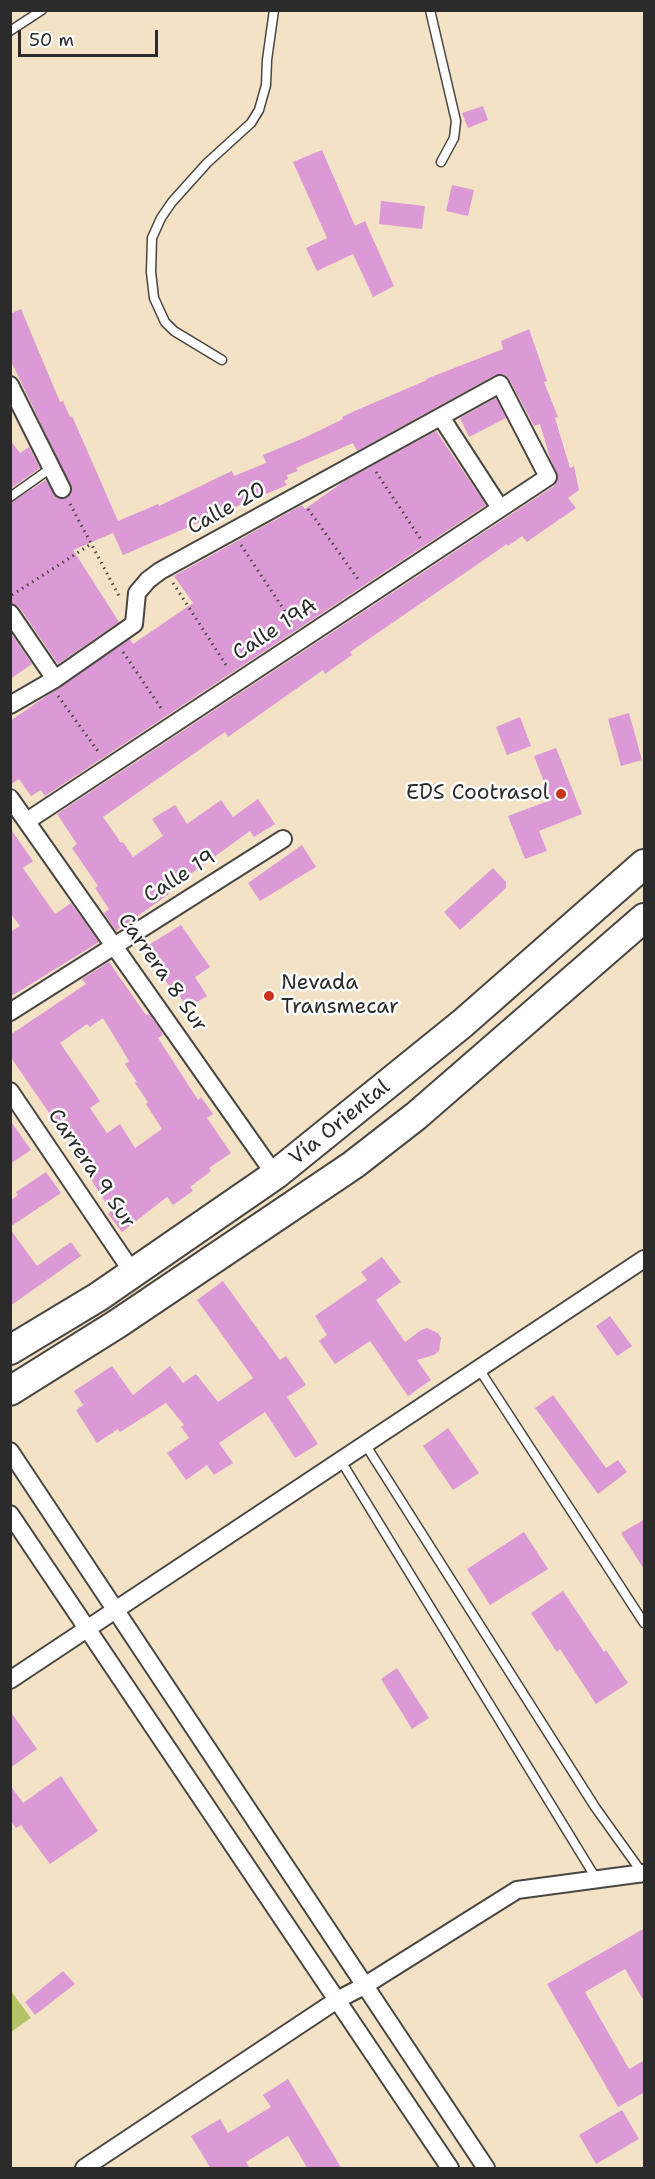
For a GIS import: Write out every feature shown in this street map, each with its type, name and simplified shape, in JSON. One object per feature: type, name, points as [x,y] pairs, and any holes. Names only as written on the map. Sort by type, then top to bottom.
[{"type":"highway","name":"Vía Oriental","points":[[10,1350],[133,1273],[275,1175],[463,1023],[645,864]]},
{"type":"highway","name":"Vía Oriental","points":[[10,1391],[117,1324],[353,1165],[416,1116],[645,918]]},
{"type":"street","name":"Calle 20","points":[[134,624],[137,593],[147,580],[500,384],[548,477]]},
{"type":"street","points":[[10,385],[62,489]]},
{"type":"street","points":[[441,417],[500,508]]},
{"type":"street","name":"Calle 19A","points":[[27,821],[548,477]]},
{"type":"street","points":[[10,613],[52,681]]},
{"type":"street","points":[[10,705],[52,681],[134,624]]},
{"type":"street","name":"Carrera 8 Sur","points":[[10,798],[116,945],[275,1175]]},
{"type":"street","name":"Calle 19","points":[[10,1012],[283,839]]},
{"type":"street","name":"Carrera 9 Sur","points":[[10,1090],[133,1273]]},
{"type":"street","points":[[10,1680],[645,1259]]},
{"type":"street","points":[[10,1451],[485,2168]]},
{"type":"street","points":[[10,1514],[450,2169]]},
{"type":"street","points":[[84,2169],[337,2000],[364,1986],[517,1890],[644,1874]]},
{"type":"lane","points":[[10,31],[42,10]]},
{"type":"lane","points":[[222,360],[174,331],[159,313],[154,298],[151,272],[153,238],[161,218],[172,202],[207,163],[251,123],[259,110],[266,85],[274,10]]},
{"type":"lane","points":[[430,10],[456,121],[454,138],[441,162]]},
{"type":"lane","points":[[10,497],[51,468]]},
{"type":"lane","points":[[479,1369],[645,1623]]},
{"type":"lane","points":[[365,1444],[595,1807],[644,1874]]},
{"type":"lane","points":[[341,1461],[598,1881]]},
{"type":"path","points":[[366,458],[431,554]]},
{"type":"path","points":[[62,489],[134,624]]},
{"type":"path","points":[[298,495],[369,595]]},
{"type":"path","points":[[232,531],[303,639]]},
{"type":"path","points":[[10,595],[91,544]]},
{"type":"path","points":[[164,569],[237,682]]},
{"type":"path","points":[[114,638],[173,725]]},
{"type":"path","points":[[52,681],[110,767]]},
{"type":"green space","points":[[10,1990],[31,2018],[11,2032],[10,2032]]},
{"type":"building","points":[[483,106],[488,120],[468,128],[462,113]]},
{"type":"building","points":[[322,150],[355,226],[365,221],[394,286],[373,297],[353,254],[317,271],[306,248],[327,238],[293,162]]},
{"type":"building","points":[[452,185],[474,190],[468,216],[446,211]]},
{"type":"building","points":[[381,201],[425,206],[422,229],[379,224]]},
{"type":"building","points":[[21,309],[60,402],[63,401],[70,417],[72,416],[118,521],[158,504],[159,506],[232,471],[234,476],[266,463],[263,455],[306,437],[343,419],[342,417],[426,379],[503,349],[501,341],[529,329],[547,381],[544,382],[558,417],[555,418],[570,468],[574,466],[579,490],[568,498],[576,508],[527,542],[522,536],[508,546],[507,544],[350,652],[352,655],[325,674],[323,670],[228,737],[225,732],[103,817],[133,857],[163,836],[152,819],[175,805],[187,824],[221,800],[233,817],[258,799],[275,824],[254,837],[250,831],[185,878],[187,881],[116,931],[104,913],[109,909],[95,888],[98,886],[72,848],[77,844],[57,814],[554,486],[558,477],[540,424],[534,426],[509,379],[505,375],[495,375],[357,451],[353,443],[296,468],[298,471],[287,475],[288,479],[284,481],[287,485],[123,555],[113,533],[73,550],[119,622],[58,664],[19,607],[10,603],[10,503],[46,480],[57,498],[67,498],[72,489],[10,359],[10,314]]},
{"type":"building","points":[[496,398],[506,418],[469,437],[460,418]]},
{"type":"building","points":[[436,431],[486,505],[45,796],[41,790],[31,796],[19,779],[10,785],[10,721],[130,639],[133,644],[193,603],[174,576],[302,505],[305,509],[346,480]]},
{"type":"building","points":[[10,440],[20,453],[29,447],[40,468],[10,489]]},
{"type":"building","points":[[10,632],[32,664],[10,679]]},
{"type":"building","points":[[629,713],[642,760],[621,766],[608,719]]},
{"type":"building","points":[[520,717],[531,746],[507,755],[496,727]]},
{"type":"building","points":[[556,748],[582,814],[539,831],[547,851],[525,859],[508,816],[551,800],[534,756]]},
{"type":"building","points":[[10,828],[33,861],[23,868],[55,914],[71,903],[99,942],[10,997],[10,932],[20,926],[10,913]]},
{"type":"building","points":[[302,845],[316,867],[260,901],[248,883]]},
{"type":"building","name":"EDS Cootrasol","points":[[493,868],[506,882],[506,888],[460,930],[444,912]]},
{"type":"building","points":[[181,925],[210,967],[195,977],[207,996],[187,1008],[176,990],[173,991],[142,949]]},
{"type":"building","points":[[109,962],[146,1015],[149,1014],[160,1029],[163,1035],[158,1038],[198,1100],[201,1097],[213,1114],[207,1118],[231,1153],[209,1168],[211,1171],[190,1187],[193,1191],[173,1205],[167,1197],[122,1232],[108,1214],[111,1211],[75,1154],[79,1151],[62,1128],[60,1129],[10,1056],[10,1035],[86,984],[82,979]],"holes":[[[103,1018],[129,1061],[125,1064],[162,1129],[135,1148],[120,1124],[107,1133],[90,1108],[100,1101],[60,1043],[87,1024],[90,1027]]]},
{"type":"building","points":[[10,1120],[31,1150],[10,1164]]},
{"type":"building","points":[[46,1172],[61,1193],[10,1227],[10,1201],[18,1195],[16,1192]]},
{"type":"building","points":[[10,1229],[37,1266],[71,1242],[81,1256],[10,1306]]},
{"type":"building","points":[[382,1257],[401,1282],[376,1300],[405,1342],[427,1328],[438,1333],[441,1338],[439,1351],[434,1355],[417,1360],[431,1380],[408,1396],[370,1341],[335,1364],[319,1341],[327,1335],[315,1316],[367,1280],[361,1272]]},
{"type":"building","points":[[223,1281],[280,1360],[286,1356],[306,1385],[287,1397],[318,1444],[295,1458],[265,1412],[219,1443],[233,1463],[214,1475],[207,1465],[186,1480],[167,1453],[189,1438],[181,1427],[184,1425],[166,1403],[120,1432],[118,1429],[97,1443],[76,1410],[83,1405],[74,1391],[112,1366],[133,1395],[170,1366],[183,1383],[196,1374],[218,1402],[253,1378],[197,1300]]},
{"type":"building","points":[[610,1316],[632,1346],[617,1356],[596,1326]]},
{"type":"building","points":[[553,1395],[606,1468],[618,1460],[627,1472],[598,1494],[535,1408]]},
{"type":"building","points":[[448,1428],[479,1473],[453,1490],[423,1446]]},
{"type":"building","points":[[645,1519],[645,1571],[621,1533]]},
{"type":"building","points":[[524,1532],[548,1569],[490,1605],[467,1569]]},
{"type":"building","points":[[563,1591],[628,1683],[596,1704],[560,1649],[557,1652],[531,1613]]},
{"type":"building","points":[[397,1668],[429,1718],[412,1729],[381,1679]]},
{"type":"building","points":[[10,1711],[37,1749],[10,1768]]},
{"type":"building","points":[[61,1776],[98,1831],[50,1864],[21,1825],[16,1828],[10,1820],[10,1785],[23,1803]]},
{"type":"building","points":[[645,1928],[645,2003],[625,1969],[585,1992],[629,2069],[645,2060],[645,2092],[618,2107],[547,1984]]},
{"type":"building","points":[[63,1971],[75,1984],[35,2015],[25,2002]]},
{"type":"building","points":[[288,2079],[342,2169],[308,2169],[288,2136],[246,2162],[250,2169],[211,2169],[191,2136],[220,2119],[228,2133],[271,2107],[263,2095]]},
{"type":"building","points":[[622,2110],[639,2139],[596,2164],[579,2135]]},
{"type":"place","name":"EDS Cootrasol","points":[[561,794]]},
{"type":"place","name":"Nevada Transmecar","points":[[269,996]]}]
